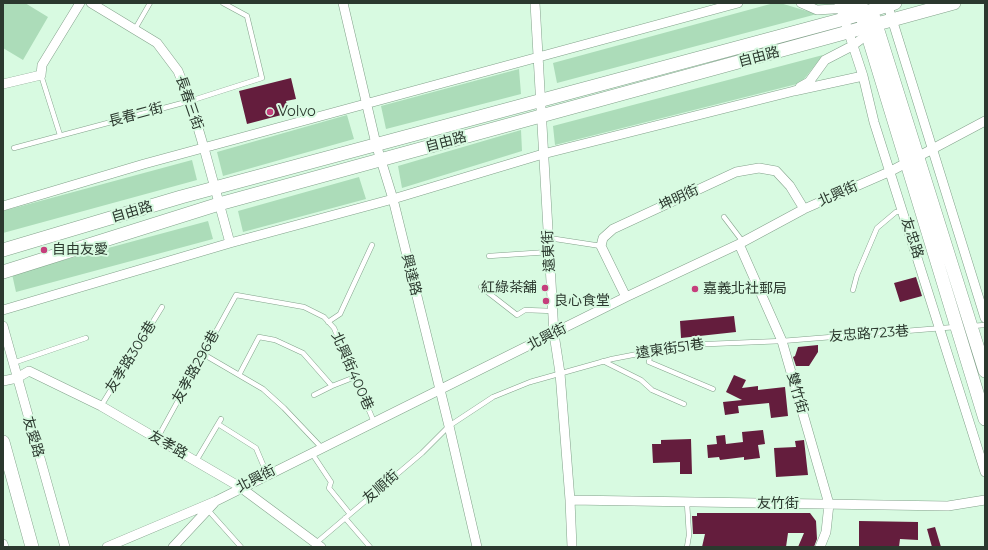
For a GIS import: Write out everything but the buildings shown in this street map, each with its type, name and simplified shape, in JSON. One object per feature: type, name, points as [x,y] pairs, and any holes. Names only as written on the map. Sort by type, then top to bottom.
[{"type":"street","points":[[3,84],[41,75],[42,65],[80,3]]},
{"type":"street","name":"長春三街","points":[[91,3],[157,43],[178,71],[190,101],[230,243]]},
{"type":"street","name":"興達路","points":[[343,3],[376,144],[393,199],[449,426],[477,547]]},
{"type":"street","name":"遠東街","points":[[535,3],[554,334],[560,373],[570,500],[572,547]]},
{"type":"street","points":[[3,206],[204,148],[738,3]]},
{"type":"street","name":"自由路","points":[[801,3],[817,10],[842,10],[890,4]]},
{"type":"street","name":"自由路","points":[[3,272],[219,204],[848,33],[871,29],[892,21],[954,3]]},
{"type":"street","points":[[890,4],[892,21],[985,318]]},
{"type":"street","name":"友忠路","points":[[865,7],[913,160],[971,326],[985,371]]},
{"type":"street","name":"自由路","points":[[3,250],[215,188],[540,100],[842,10]]},
{"type":"street","name":"友忠路","points":[[842,10],[852,46],[863,76],[874,122],[904,211],[985,472]]},
{"type":"street","name":"自由路","points":[[794,91],[809,82],[824,60],[852,46],[871,29]]},
{"type":"street","name":"自由路","points":[[3,310],[230,243],[393,199],[544,154],[794,91],[863,76]]},
{"type":"street","name":"北興街","points":[[107,547],[216,500],[266,474],[554,334],[626,297],[741,243],[804,209],[891,171],[932,148],[985,122]]},
{"type":"street","name":"友忠路","points":[[913,160],[956,327],[985,419]]},
{"type":"street","name":"坤明街","points":[[601,246],[603,238],[613,229],[736,172],[760,168],[776,171],[790,186],[804,209]]},
{"type":"street","name":"雙竹街","points":[[741,243],[782,340],[829,504],[826,532],[820,547]]},
{"type":"street","points":[[601,246],[626,297]]},
{"type":"street","name":"友愛路","points":[[3,326],[65,547]]},
{"type":"street","name":"友孝路","points":[[3,381],[17,378],[29,372],[101,406],[240,487],[316,546]]},
{"type":"street","points":[[3,442],[32,547]]},
{"type":"street","points":[[173,547],[216,500]]},
{"type":"street","name":"友竹街","points":[[570,500],[948,506],[985,500]]},
{"type":"lane","points":[[135,29],[150,3]]},
{"type":"lane","name":"長春二街","points":[[14,148],[190,101],[262,78],[246,16],[222,3]]},
{"type":"lane","points":[[41,75],[60,135]]},
{"type":"lane","points":[[854,290],[857,275],[877,228],[896,212],[904,211]]},
{"type":"lane","points":[[724,217],[741,243]]},
{"type":"lane","points":[[548,238],[601,246]]},
{"type":"lane","name":"北興街400巷","points":[[328,322],[340,314],[372,245]]},
{"type":"lane","points":[[489,256],[549,252]]},
{"type":"lane","points":[[481,287],[517,315],[525,310],[553,311]]},
{"type":"lane","name":"北興街400巷","points":[[236,295],[304,307],[324,317],[334,328],[374,422]]},
{"type":"lane","name":"友孝路296巷","points":[[157,439],[236,295]]},
{"type":"lane","name":"友孝路306巷","points":[[101,406],[162,307]]},
{"type":"lane","name":"友忠路723巷","points":[[782,340],[985,325]]},
{"type":"lane","points":[[239,374],[259,337],[274,340],[303,353],[332,386]]},
{"type":"lane","points":[[13,363],[86,338]]},
{"type":"lane","name":"遠東街51巷","points":[[560,373],[650,350],[684,345],[782,340]]},
{"type":"lane","points":[[650,350],[649,362],[713,390]]},
{"type":"lane","points":[[203,354],[263,389],[284,408],[321,447]]},
{"type":"lane","points":[[603,361],[641,380],[652,390],[684,404]]},
{"type":"lane","name":"友順街","points":[[316,546],[345,518],[422,453],[449,426],[493,397],[530,382],[560,373]]},
{"type":"lane","points":[[314,395],[355,377]]},
{"type":"lane","points":[[196,462],[221,419]]},
{"type":"lane","points":[[218,424],[256,448],[266,474]]},
{"type":"lane","points":[[311,452],[331,482],[329,488],[350,514]]},
{"type":"lane","points":[[687,503],[689,535],[687,547]]},
{"type":"lane","points":[[208,510],[241,547]]},
{"type":"lane","points":[[345,518],[370,547]]},
{"type":"green space","points":[[3,3],[25,3],[48,17],[23,60],[3,48]]},
{"type":"green space","points":[[774,3],[780,3],[817,14],[557,83],[553,63]]},
{"type":"green space","points":[[823,55],[801,83],[555,145],[553,126]]},
{"type":"green space","points":[[519,69],[521,94],[386,129],[381,106]]},
{"type":"green space","points":[[347,115],[354,139],[223,176],[217,152]]},
{"type":"green space","points":[[521,130],[522,151],[402,188],[398,166]]},
{"type":"green space","points":[[192,160],[197,180],[3,233],[3,211]]},
{"type":"green space","points":[[359,177],[366,199],[243,232],[238,211]]},
{"type":"green space","points":[[208,221],[213,239],[16,292],[12,274]]},
{"type":"place","name":"Volvo","points":[[270,112]]},
{"type":"place","name":"自由友愛","points":[[44,250]]},
{"type":"place","name":"紅綠茶舖","points":[[545,288]]},
{"type":"place","name":"嘉義北社郵局","points":[[695,289]]},
{"type":"place","name":"良心食堂","points":[[546,301]]}]
